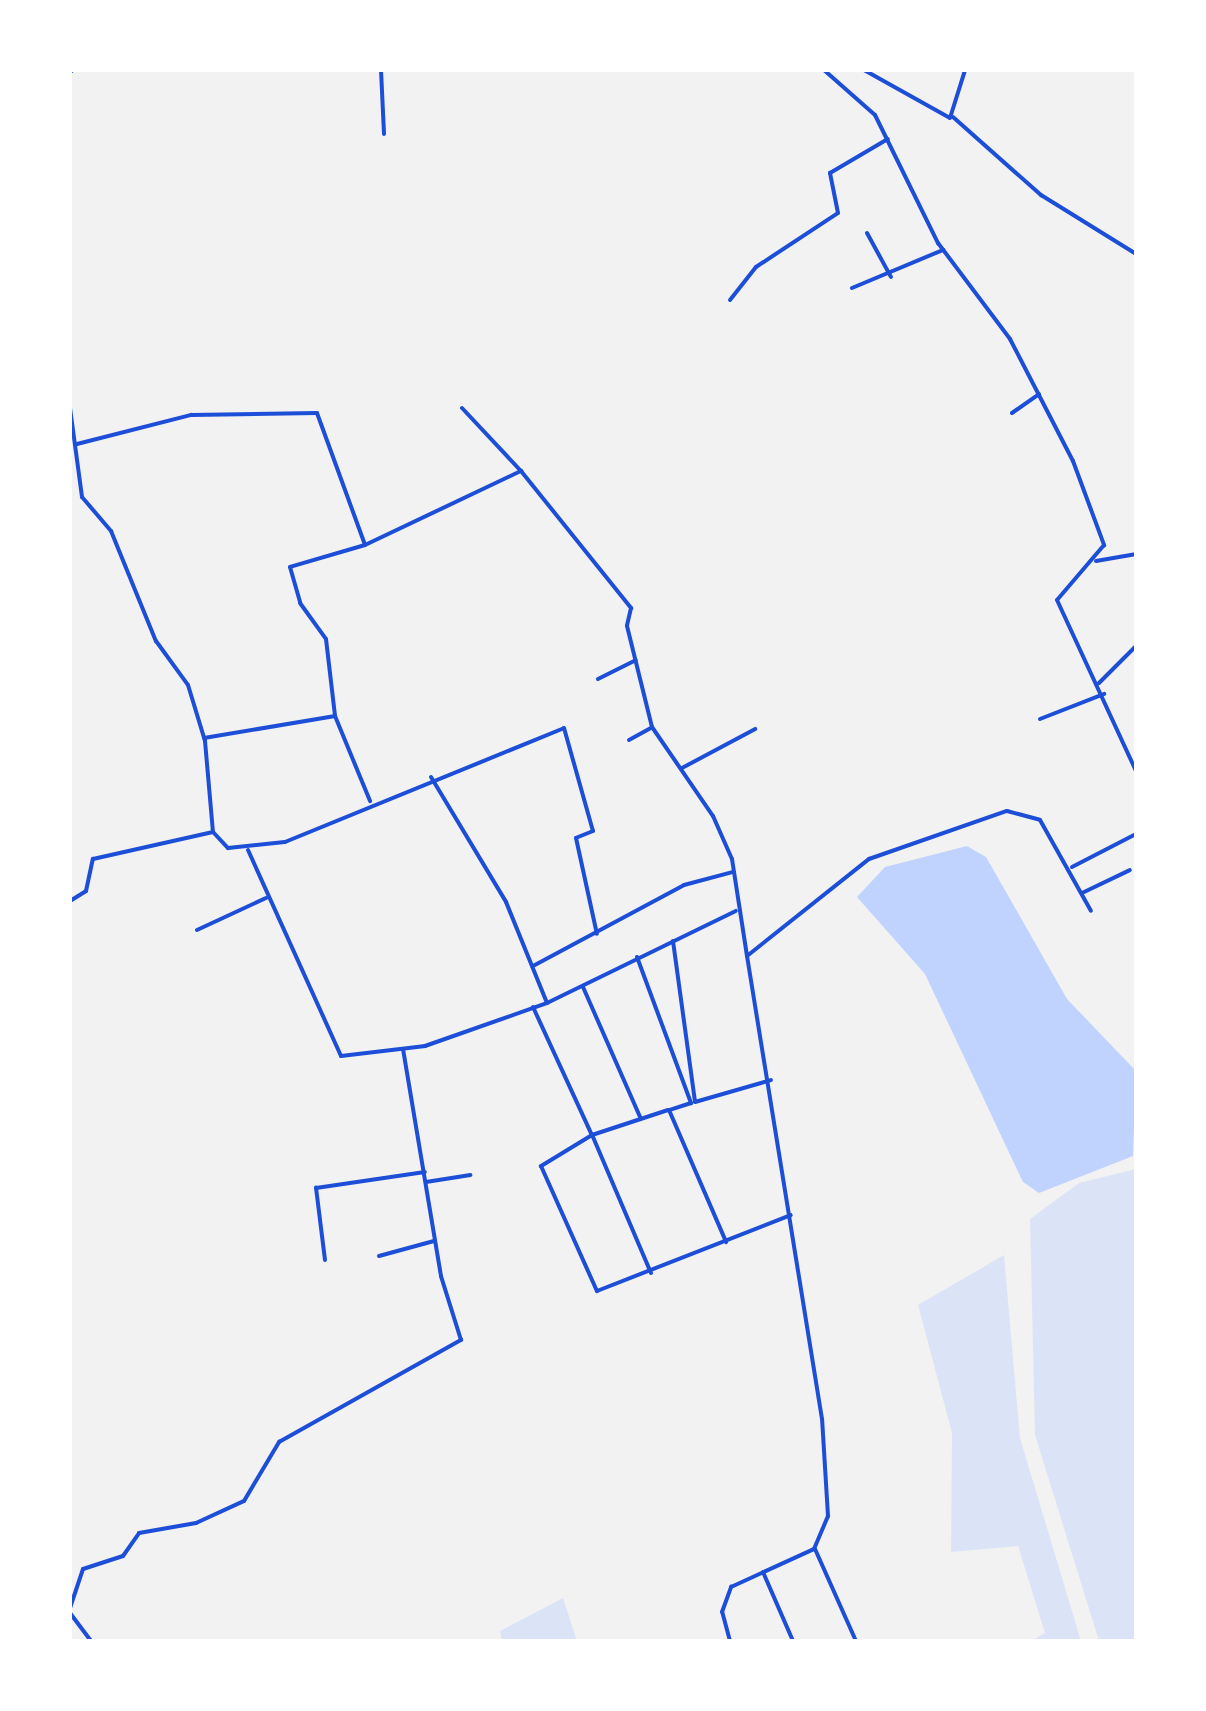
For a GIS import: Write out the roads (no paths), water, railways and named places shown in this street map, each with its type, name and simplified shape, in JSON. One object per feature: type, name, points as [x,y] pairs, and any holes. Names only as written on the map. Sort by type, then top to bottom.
[{"type":"street","points":[[382,70],[384,134]]},
{"type":"street","points":[[824,70],[836,71],[888,138],[943,250],[1039,394],[1102,538],[1096,561],[1057,600],[1104,694],[1136,772]]},
{"type":"street","points":[[864,70],[953,116],[1041,196],[1136,254]]},
{"type":"street","points":[[953,116],[965,70]]},
{"type":"street","points":[[730,300],[756,267],[838,213],[830,173],[888,138]]},
{"type":"street","points":[[867,234],[891,277]]},
{"type":"street","points":[[852,288],[891,277],[943,250]]},
{"type":"street","points":[[1012,413],[1039,394]]},
{"type":"street","points":[[70,408],[82,497],[111,531],[204,738],[213,832],[232,851],[248,850],[564,728],[593,831],[576,838],[597,934]]},
{"type":"street","points":[[462,408],[521,470],[630,608],[636,660],[652,727],[726,839],[736,911],[771,1080],[828,1484],[826,1529],[814,1549],[727,1593],[730,1641]]},
{"type":"street","points":[[77,444],[192,415],[317,413],[366,545]]},
{"type":"street","points":[[370,801],[336,716],[326,639],[300,604],[291,560],[366,545],[521,470]]},
{"type":"street","points":[[1096,561],[1136,554]]},
{"type":"street","points":[[1098,683],[1136,646]]},
{"type":"street","points":[[598,679],[636,660]]},
{"type":"street","points":[[1040,719],[1104,694]]},
{"type":"street","points":[[204,738],[336,716]]},
{"type":"street","points":[[629,740],[652,727]]},
{"type":"street","points":[[682,768],[755,729]]},
{"type":"street","points":[[431,777],[534,966],[547,1003]]},
{"type":"street","points":[[747,956],[869,860],[1007,811],[1040,820],[1072,868],[1091,911]]},
{"type":"street","points":[[70,901],[86,892],[93,859],[213,832]]},
{"type":"street","points":[[1072,868],[1136,834]]},
{"type":"street","points":[[248,850],[333,1051],[403,1050],[547,1003],[736,911]]},
{"type":"street","points":[[1082,893],[1130,870]]},
{"type":"street","points":[[534,966],[684,885],[732,872]]},
{"type":"street","points":[[197,930],[266,898]]},
{"type":"street","points":[[672,941],[693,1103]]},
{"type":"street","points":[[636,957],[693,1103]]},
{"type":"street","points":[[582,986],[640,1117]]},
{"type":"street","points":[[533,1006],[651,1273]]},
{"type":"street","points":[[91,1641],[70,1610],[83,1569],[123,1556],[138,1533],[196,1523],[244,1501],[278,1442],[459,1342],[434,1241],[403,1050]]},
{"type":"street","points":[[771,1080],[640,1117],[592,1136],[547,1156],[542,1172],[597,1291],[792,1215]]},
{"type":"street","points":[[668,1110],[726,1242]]},
{"type":"street","points":[[326,1260],[316,1188],[425,1172]]},
{"type":"street","points":[[426,1182],[470,1175]]},
{"type":"street","points":[[380,1256],[434,1241]]},
{"type":"street","points":[[814,1549],[856,1641]]},
{"type":"street","points":[[763,1572],[792,1641]]},
{"type":"water","points":[[967,846],[986,857],[1067,999],[1136,1071],[1133,1156],[1039,1193],[1023,1182],[925,974],[857,897],[885,867]]}]
